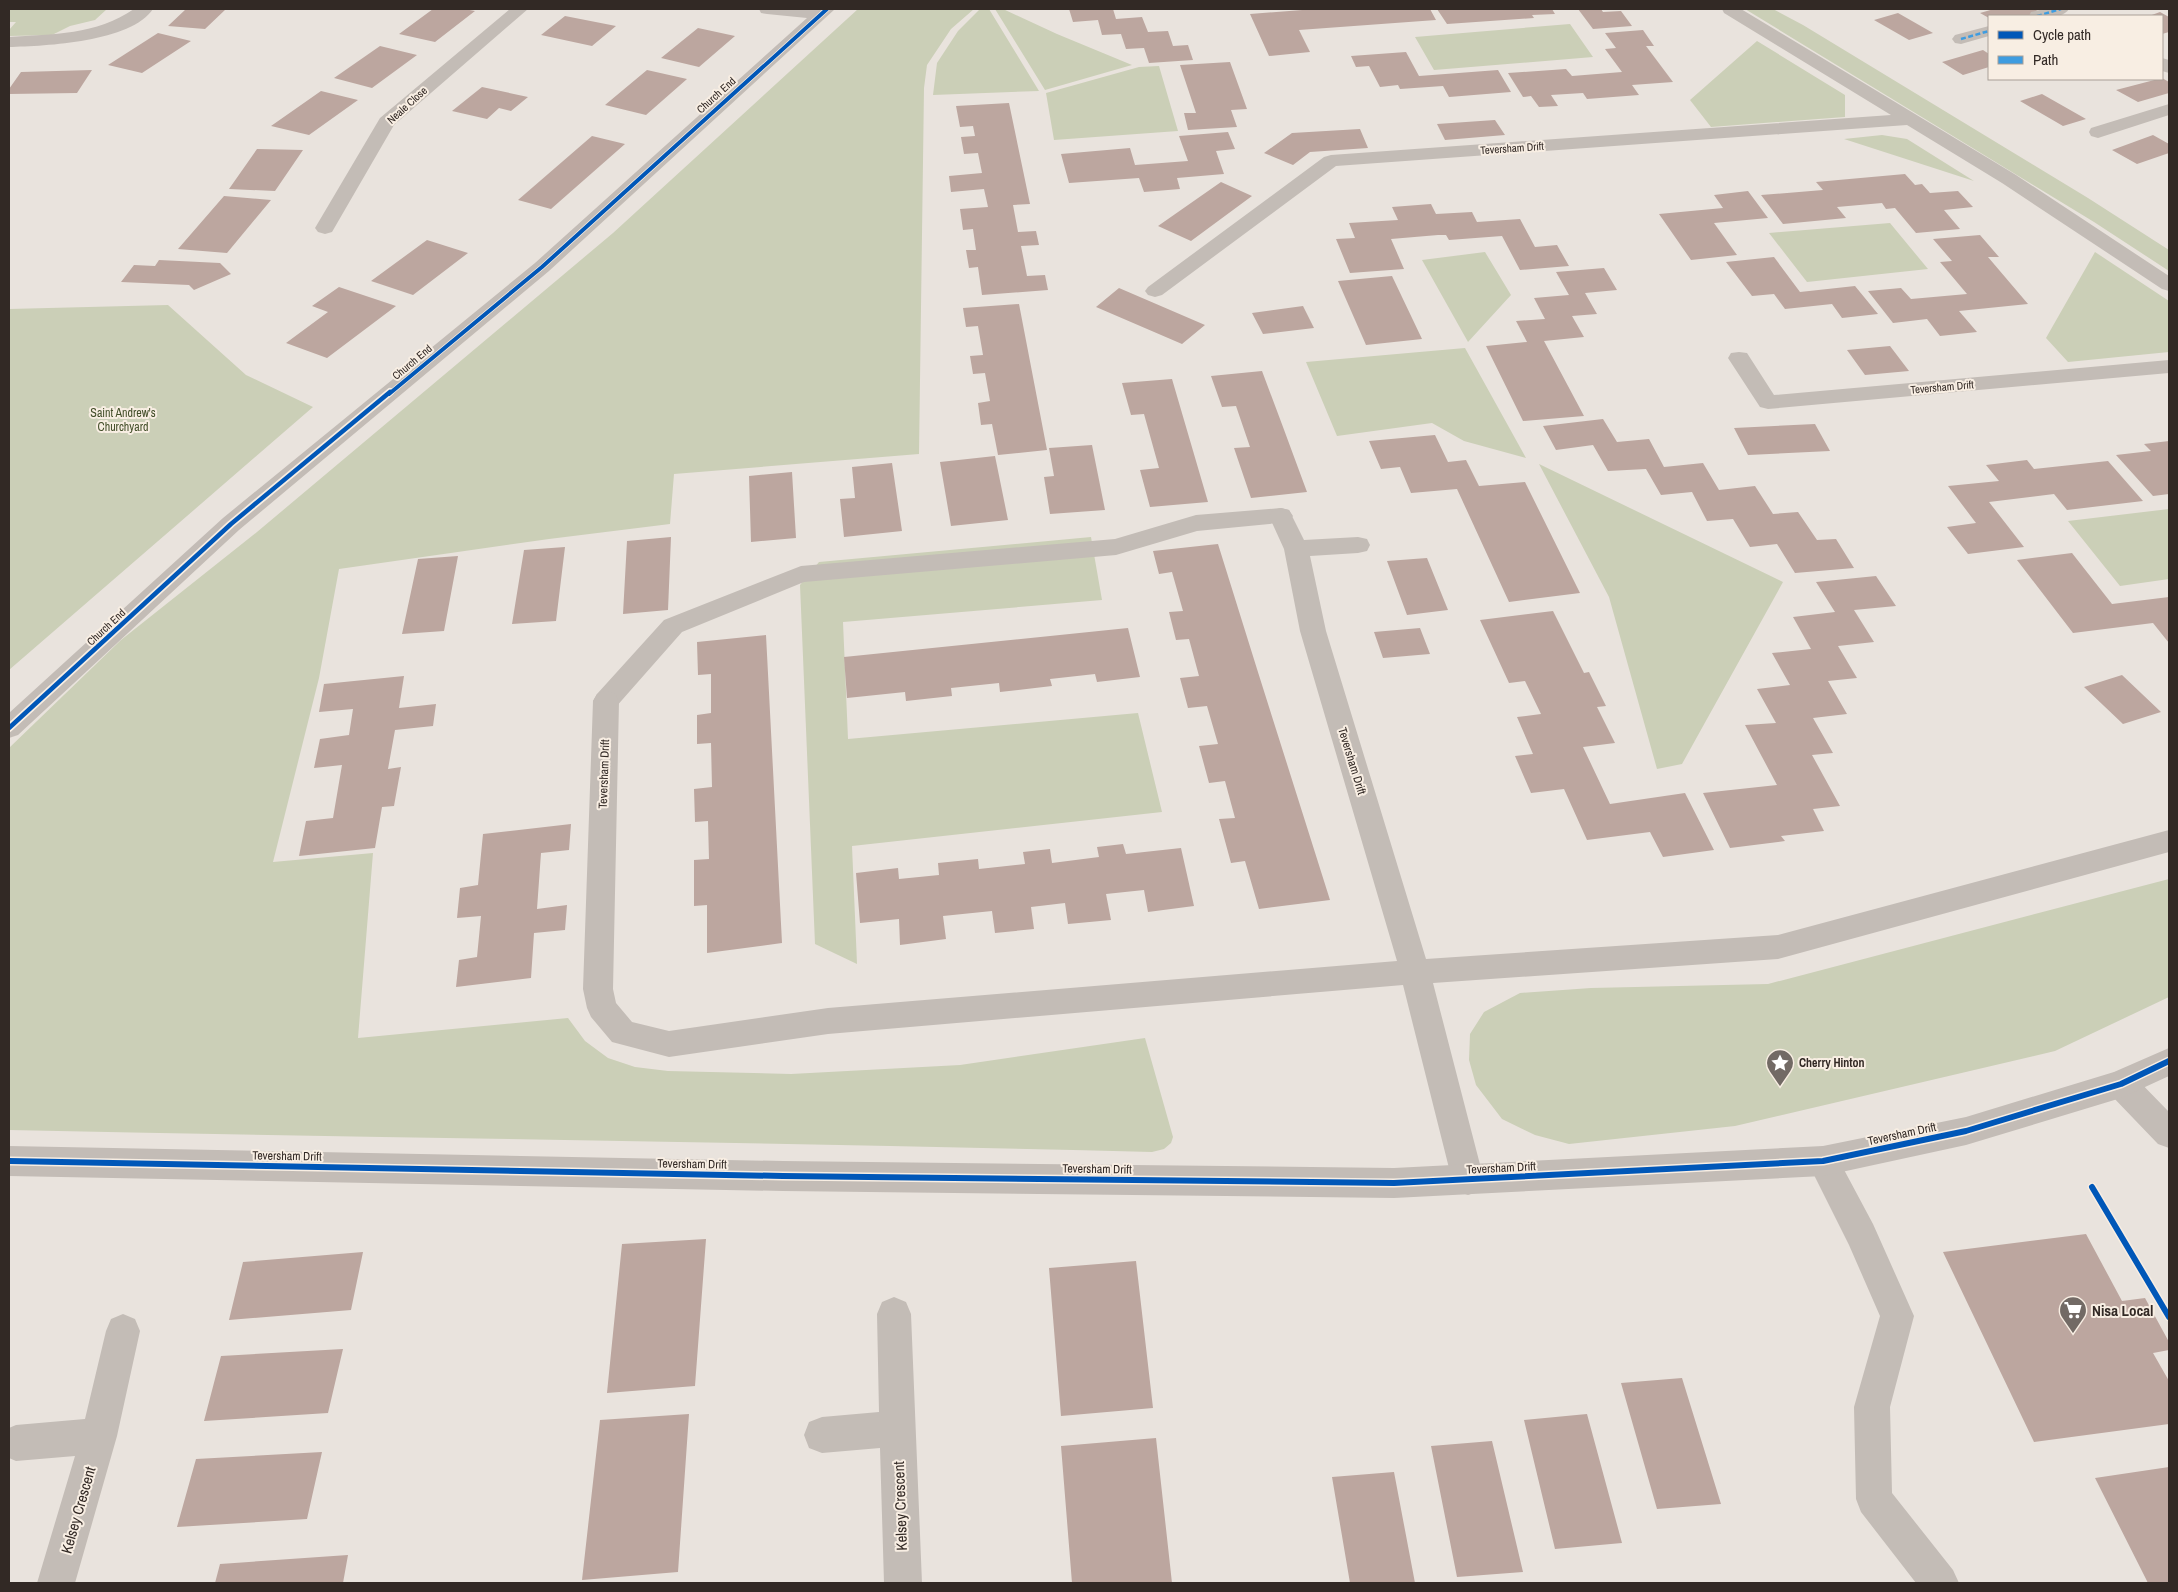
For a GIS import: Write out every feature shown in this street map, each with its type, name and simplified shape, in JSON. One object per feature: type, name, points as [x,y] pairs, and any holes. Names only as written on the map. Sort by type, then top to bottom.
[{"type":"street","points":[[9,42],[55,40],[90,34],[114,27],[145,9]]},
{"type":"street","name":"Neale Close","points":[[325,228],[387,122],[520,9]]},
{"type":"street","points":[[767,9],[824,11]]},
{"type":"street","points":[[1730,9],[2009,179],[2169,285]]},
{"type":"street","points":[[2041,15],[2068,10]]},
{"type":"street","name":"Church End","points":[[9,728],[231,524],[542,267],[824,11]]},
{"type":"street","points":[[1961,39],[1988,31]]},
{"type":"street","points":[[2098,132],[2169,109]]},
{"type":"street","name":"Teversham Drift","points":[[1155,291],[1331,161],[1911,119]]},
{"type":"street","name":"Teversham Drift","points":[[1740,358],[1768,402],[2169,367]]},
{"type":"street","name":"Teversham Drift","points":[[1468,1180],[1414,972],[1313,631],[1296,549],[1281,516],[1196,523],[1116,546],[801,574],[673,626],[606,701],[598,989],[602,1008],[623,1032],[669,1044],[828,1021],[1414,972],[1778,947],[2169,841]]},
{"type":"street","points":[[1296,549],[1358,545]]},
{"type":"street","name":"Teversham Drift","points":[[9,1161],[783,1176],[1394,1183],[1468,1180],[1824,1161],[1966,1131],[2121,1084],[2169,1061]]},
{"type":"street","points":[[2121,1084],[2169,1134]]},
{"type":"street","points":[[1824,1161],[1861,1235],[1897,1316],[1872,1407],[1874,1499],[1940,1583]]},
{"type":"street","name":"Kelsey Crescent","points":[[894,1314],[902,1583]]},
{"type":"street","name":"Kelsey Crescent","points":[[56,1583],[99,1436],[123,1330]]},
{"type":"street","points":[[822,1435],[897,1429]]},
{"type":"street","points":[[16,1443],[99,1436]]},
{"type":"green space","points":[[9,9],[107,9],[95,20],[70,26],[52,35],[9,36],[9,30],[16,22],[9,22]]},
{"type":"green space","points":[[858,9],[974,9],[951,29],[927,65],[924,88],[919,454],[674,474],[670,524],[339,569],[319,678],[273,862],[373,853],[358,1038],[568,1018],[585,1041],[608,1058],[635,1067],[668,1071],[791,1074],[960,1065],[1145,1038],[1173,1137],[1171,1143],[1164,1149],[1152,1152],[9,1130],[9,748],[121,640],[257,532],[613,233]]},
{"type":"green space","points":[[980,9],[989,9],[1039,91],[933,95],[937,63],[958,31]]},
{"type":"green space","points":[[995,9],[1003,9],[1132,65],[1045,90]]},
{"type":"green space","points":[[1745,9],[1773,9],[1803,25],[2088,198],[2169,250],[2169,271],[2094,222]]},
{"type":"green space","points":[[1570,24],[1593,57],[1434,70],[1415,37]]},
{"type":"green space","points":[[1757,41],[1845,95],[1845,117],[1711,127],[1690,100]]},
{"type":"green space","points":[[1159,66],[1178,131],[1054,140],[1046,93],[1139,67]]},
{"type":"green space","points":[[1882,135],[1907,139],[1974,181],[1844,139]]},
{"type":"green space","points":[[1890,223],[1928,269],[1807,282],[1769,233]]},
{"type":"green space","points":[[1485,252],[1511,295],[1468,342],[1422,260]]},
{"type":"green space","points":[[2095,252],[2169,301],[2169,352],[2068,362],[2046,338]]},
{"type":"green space","name":"Saint Andrew's Churchyard","points":[[168,305],[246,375],[313,407],[9,670],[9,309]]},
{"type":"green space","points":[[1465,348],[1526,458],[1464,441],[1432,423],[1337,436],[1306,362]]},
{"type":"green space","points":[[1539,464],[1783,582],[1682,764],[1657,769],[1609,597]]},
{"type":"green space","points":[[2169,509],[2169,579],[2120,586],[2068,521]]},
{"type":"green space","points":[[1091,537],[1102,600],[843,622],[848,739],[1138,713],[1162,812],[852,846],[857,964],[815,944],[800,585],[819,562]]},
{"type":"green space","points":[[2169,879],[2169,997],[2055,1051],[1735,1126],[1569,1144],[1535,1135],[1502,1119],[1476,1085],[1469,1060],[1470,1034],[1484,1012],[1520,993],[1591,988],[1768,984]]},
{"type":"building","points":[[186,9],[226,9],[205,29],[168,26]]},
{"type":"building","points":[[433,9],[475,11],[435,42],[399,34]]},
{"type":"building","points":[[1069,9],[1113,9],[1116,19],[1142,17],[1148,32],[1168,31],[1173,46],[1188,45],[1193,60],[1149,63],[1144,48],[1126,49],[1121,34],[1102,35],[1098,20],[1073,22]]},
{"type":"building","points":[[1315,9],[1430,9],[1436,20],[1299,30],[1310,52],[1269,56],[1250,14]]},
{"type":"building","points":[[1437,9],[1552,9],[1555,14],[1532,15],[1534,18],[1447,24]]},
{"type":"building","points":[[1578,9],[1601,9],[1603,12],[1621,11],[1632,26],[1593,29]]},
{"type":"building","points":[[1994,9],[2034,9],[2042,13],[2035,15],[1988,15],[1988,17],[1980,13]]},
{"type":"building","points":[[2160,12],[2169,17],[2169,32],[2163,34],[2163,15],[2152,15]]},
{"type":"building","points":[[1898,13],[1933,33],[1909,40],[1874,20]]},
{"type":"building","points":[[565,16],[616,26],[592,46],[541,35]]},
{"type":"building","points":[[698,28],[735,36],[699,67],[661,58]]},
{"type":"building","points":[[1643,30],[1654,46],[1646,46],[1673,82],[1632,85],[1639,95],[1587,99],[1583,93],[1551,95],[1558,106],[1539,107],[1531,96],[1523,97],[1508,73],[1566,69],[1572,76],[1622,72],[1605,49],[1616,48],[1605,33]]},
{"type":"building","points":[[158,33],[191,41],[142,73],[108,65]]},
{"type":"building","points":[[380,46],[417,55],[372,88],[334,78]]},
{"type":"building","points":[[1983,50],[1988,53],[1988,67],[1963,75],[1942,62]]},
{"type":"building","points":[[1406,52],[1419,76],[1498,70],[1511,92],[1449,97],[1443,86],[1400,89],[1398,85],[1380,87],[1369,66],[1356,67],[1351,56]]},
{"type":"building","points":[[1230,62],[1247,109],[1231,110],[1237,127],[1188,130],[1184,113],[1196,113],[1180,65]]},
{"type":"building","points":[[92,70],[77,93],[9,94],[9,89],[21,72]]},
{"type":"building","points":[[647,70],[687,79],[646,115],[605,105]]},
{"type":"building","points":[[2163,79],[2169,82],[2169,93],[2138,102],[2116,90]]},
{"type":"building","points":[[482,87],[528,97],[511,111],[499,108],[487,119],[452,111]]},
{"type":"building","points":[[321,91],[358,100],[309,135],[271,126]]},
{"type":"building","points":[[2042,94],[2086,119],[2063,126],[2020,101]]},
{"type":"building","points":[[1009,103],[1030,204],[1013,205],[1018,232],[1036,231],[1039,245],[1021,246],[1027,276],[1045,275],[1048,290],[982,295],[978,267],[969,268],[966,250],[976,250],[973,229],[963,230],[960,209],[988,207],[984,189],[951,192],[949,176],[982,173],[978,153],[964,154],[961,137],[975,136],[973,126],[960,127],[956,106]]},
{"type":"building","points":[[1495,120],[1505,135],[1445,140],[1437,124]]},
{"type":"building","points":[[1360,129],[1368,148],[1310,152],[1293,165],[1264,153],[1292,133]]},
{"type":"building","points":[[1228,132],[1235,149],[1216,151],[1224,174],[1177,178],[1180,189],[1144,192],[1139,178],[1069,183],[1061,154],[1130,148],[1135,165],[1188,161],[1179,136]]},
{"type":"building","points":[[2153,135],[2169,144],[2169,153],[2137,164],[2112,150]]},
{"type":"building","points":[[592,136],[625,144],[551,209],[518,200]]},
{"type":"building","points":[[257,149],[303,150],[275,191],[229,189]]},
{"type":"building","points":[[1905,174],[1915,185],[1922,184],[1930,193],[1958,191],[1973,207],[1944,210],[1960,229],[1916,233],[1895,208],[1886,209],[1882,203],[1837,207],[1846,218],[1783,224],[1761,195],[1823,190],[1816,182]]},
{"type":"building","points":[[1221,182],[1252,196],[1191,241],[1158,226]]},
{"type":"building","points":[[1748,191],[1768,218],[1714,223],[1737,255],[1691,260],[1659,214],[1723,208],[1714,195]]},
{"type":"building","points":[[224,196],[271,200],[227,253],[178,249]]},
{"type":"building","points":[[1431,204],[1436,214],[1472,212],[1477,222],[1520,219],[1535,247],[1557,245],[1569,266],[1520,270],[1502,236],[1449,240],[1446,235],[1438,235],[1391,239],[1404,269],[1350,273],[1336,239],[1355,238],[1349,223],[1398,220],[1392,207]]},
{"type":"building","points":[[1980,235],[1999,257],[1988,257],[2028,304],[1959,311],[1977,332],[1940,336],[1927,319],[1893,323],[1868,291],[1901,288],[1911,299],[1967,294],[1940,262],[1952,261],[1933,239]]},
{"type":"building","points":[[427,240],[468,253],[413,295],[371,281]]},
{"type":"building","points":[[1774,257],[1800,292],[1855,286],[1878,314],[1842,318],[1832,304],[1785,309],[1774,294],[1752,296],[1726,262]]},
{"type":"building","points":[[159,260],[220,263],[231,274],[194,290],[189,285],[121,282],[134,265],[155,266]]},
{"type":"building","points":[[1604,268],[1617,290],[1585,293],[1597,314],[1572,316],[1584,337],[1544,341],[1584,416],[1523,421],[1486,346],[1527,342],[1516,321],[1545,319],[1534,298],[1569,295],[1556,272]]},
{"type":"building","points":[[1392,276],[1422,339],[1366,345],[1338,281]]},
{"type":"building","points":[[339,287],[396,306],[327,358],[286,343],[328,312],[312,306]]},
{"type":"building","points":[[1119,288],[1205,325],[1182,344],[1096,307]]},
{"type":"building","points":[[1019,304],[1047,450],[998,455],[992,424],[981,425],[978,403],[990,401],[985,373],[973,374],[970,356],[983,355],[978,326],[966,327],[963,308]]},
{"type":"building","points":[[1303,306],[1314,328],[1263,334],[1252,313]]},
{"type":"building","points":[[1890,346],[1909,371],[1865,375],[1847,350]]},
{"type":"building","points":[[1262,371],[1307,492],[1251,498],[1234,448],[1250,447],[1236,406],[1222,407],[1211,376]]},
{"type":"building","points":[[1172,379],[1208,502],[1150,507],[1140,470],[1159,468],[1144,414],[1131,415],[1122,383]]},
{"type":"building","points":[[1603,419],[1617,442],[1649,439],[1664,467],[1703,463],[1719,490],[1755,486],[1773,514],[1798,512],[1817,540],[1836,539],[1854,568],[1795,573],[1777,544],[1750,547],[1733,519],[1707,521],[1692,492],[1661,495],[1646,469],[1608,471],[1593,445],[1556,450],[1543,426]]},
{"type":"building","points":[[1815,424],[1830,451],[1748,455],[1734,428]]},
{"type":"building","points":[[1435,435],[1448,462],[1466,460],[1479,486],[1525,482],[1580,593],[1509,602],[1457,489],[1411,493],[1400,467],[1381,469],[1369,441]]},
{"type":"building","points":[[2169,441],[2169,494],[2153,496],[2116,455],[2151,451],[2144,444]]},
{"type":"building","points":[[1092,445],[1105,510],[1050,514],[1044,477],[1054,476],[1049,448]]},
{"type":"building","points":[[995,456],[1008,520],[951,526],[940,462]]},
{"type":"building","points":[[2027,460],[2034,469],[2108,461],[2143,501],[2067,510],[2054,494],[1989,502],[2024,547],[1968,554],[1947,527],[1976,523],[1948,486],[1999,481],[1986,465]]},
{"type":"building","points":[[892,463],[902,531],[844,537],[840,499],[855,498],[852,467]]},
{"type":"building","points":[[792,472],[796,538],[751,542],[749,476]]},
{"type":"building","points":[[671,537],[668,610],[623,614],[627,541]]},
{"type":"building","points":[[1218,544],[1330,900],[1259,909],[1245,861],[1231,863],[1219,819],[1235,818],[1225,781],[1209,783],[1199,746],[1218,744],[1207,706],[1188,708],[1180,678],[1199,676],[1189,639],[1176,640],[1169,612],[1183,611],[1172,572],[1159,574],[1153,551]]},
{"type":"building","points":[[565,547],[556,621],[512,624],[524,550]]},
{"type":"building","points":[[2072,553],[2112,604],[2169,597],[2169,643],[2153,623],[2073,633],[2017,560]]},
{"type":"building","points":[[458,556],[444,631],[402,634],[418,559]]},
{"type":"building","points":[[1427,558],[1448,610],[1407,615],[1387,561]]},
{"type":"building","points":[[1876,576],[1896,606],[1854,610],[1874,642],[1838,646],[1857,678],[1828,681],[1847,714],[1813,718],[1833,753],[1812,755],[1840,806],[1813,809],[1824,831],[1781,836],[1785,841],[1730,848],[1703,793],[1777,785],[1745,725],[1776,723],[1757,689],[1790,685],[1772,653],[1811,649],[1793,617],[1835,612],[1816,582]]},
{"type":"building","points":[[1553,611],[1584,673],[1589,672],[1606,706],[1597,707],[1615,743],[1583,747],[1610,804],[1685,793],[1714,850],[1663,857],[1650,832],[1587,840],[1564,789],[1531,793],[1515,756],[1533,754],[1517,717],[1541,714],[1525,681],[1509,683],[1480,620]]},
{"type":"building","points":[[1128,628],[1140,677],[1097,682],[1095,674],[1050,679],[1052,686],[1000,692],[999,683],[951,688],[952,696],[906,701],[905,692],[847,698],[844,657]]},
{"type":"building","points":[[1420,628],[1430,654],[1383,658],[1374,632]]},
{"type":"building","points":[[766,635],[782,943],[707,953],[707,905],[694,906],[694,860],[709,859],[708,821],[695,822],[694,789],[712,787],[711,743],[697,744],[697,715],[711,713],[711,674],[698,675],[697,642]]},
{"type":"building","points":[[2122,675],[2161,712],[2123,724],[2084,687]]},
{"type":"building","points":[[404,676],[399,708],[436,704],[433,726],[395,730],[388,769],[401,767],[394,806],[382,807],[375,848],[299,856],[306,821],[333,818],[342,765],[314,768],[320,739],[349,735],[353,709],[319,712],[324,684]]},
{"type":"building","points":[[571,824],[569,850],[541,853],[537,909],[567,905],[565,930],[534,933],[531,978],[456,987],[459,960],[477,957],[481,916],[457,918],[460,888],[478,885],[483,834]]},
{"type":"building","points":[[1123,844],[1126,854],[1181,848],[1194,906],[1148,912],[1144,890],[1106,894],[1111,920],[1068,924],[1065,903],[1031,907],[1034,929],[995,933],[992,911],[943,916],[946,939],[900,945],[899,919],[860,923],[856,873],[898,868],[899,879],[939,875],[938,863],[978,859],[979,869],[1025,864],[1023,852],[1050,849],[1052,863],[1099,857],[1097,847]]},
{"type":"building","name":"Nisa Local","points":[[2086,1234],[2122,1301],[2145,1298],[2169,1342],[2169,1350],[2153,1353],[2169,1381],[2169,1424],[2034,1442],[1943,1252]]},
{"type":"building","points":[[706,1239],[695,1386],[607,1393],[622,1244]]},
{"type":"building","points":[[363,1252],[351,1310],[229,1320],[243,1262]]},
{"type":"building","points":[[1136,1261],[1153,1408],[1061,1416],[1049,1268]]},
{"type":"building","points":[[343,1349],[328,1413],[204,1421],[221,1356]]},
{"type":"building","points":[[1682,1378],[1721,1504],[1657,1509],[1621,1383]]},
{"type":"building","points":[[689,1414],[678,1572],[582,1580],[600,1420]]},
{"type":"building","points":[[1587,1414],[1622,1543],[1555,1549],[1524,1420]]},
{"type":"building","points":[[1156,1438],[1172,1583],[1072,1583],[1061,1446]]},
{"type":"building","points":[[1492,1441],[1523,1572],[1457,1577],[1431,1446]]},
{"type":"building","points":[[322,1452],[307,1519],[177,1527],[196,1459]]},
{"type":"building","points":[[2169,1467],[2169,1583],[2148,1583],[2095,1478]]},
{"type":"building","points":[[1394,1472],[1415,1583],[1350,1583],[1332,1477]]},
{"type":"building","points":[[348,1555],[343,1583],[215,1583],[220,1564]]},
{"type":"marked path","points":[[2040,15],[2061,9]]},
{"type":"marked path","points":[[1961,39],[1988,31]]},
{"type":"cycle path","points":[[9,728],[231,524],[542,267],[827,9]]},
{"type":"cycle path","points":[[9,1161],[783,1176],[1394,1183],[1823,1161],[1966,1131],[2121,1084],[2169,1061]]},
{"type":"cycle path","points":[[2092,1187],[2169,1317]]},
{"type":"place","name":"Cherry Hinton","points":[[1780,1087]]},
{"type":"place","name":"Nisa Local","points":[[2073,1334]]}]
